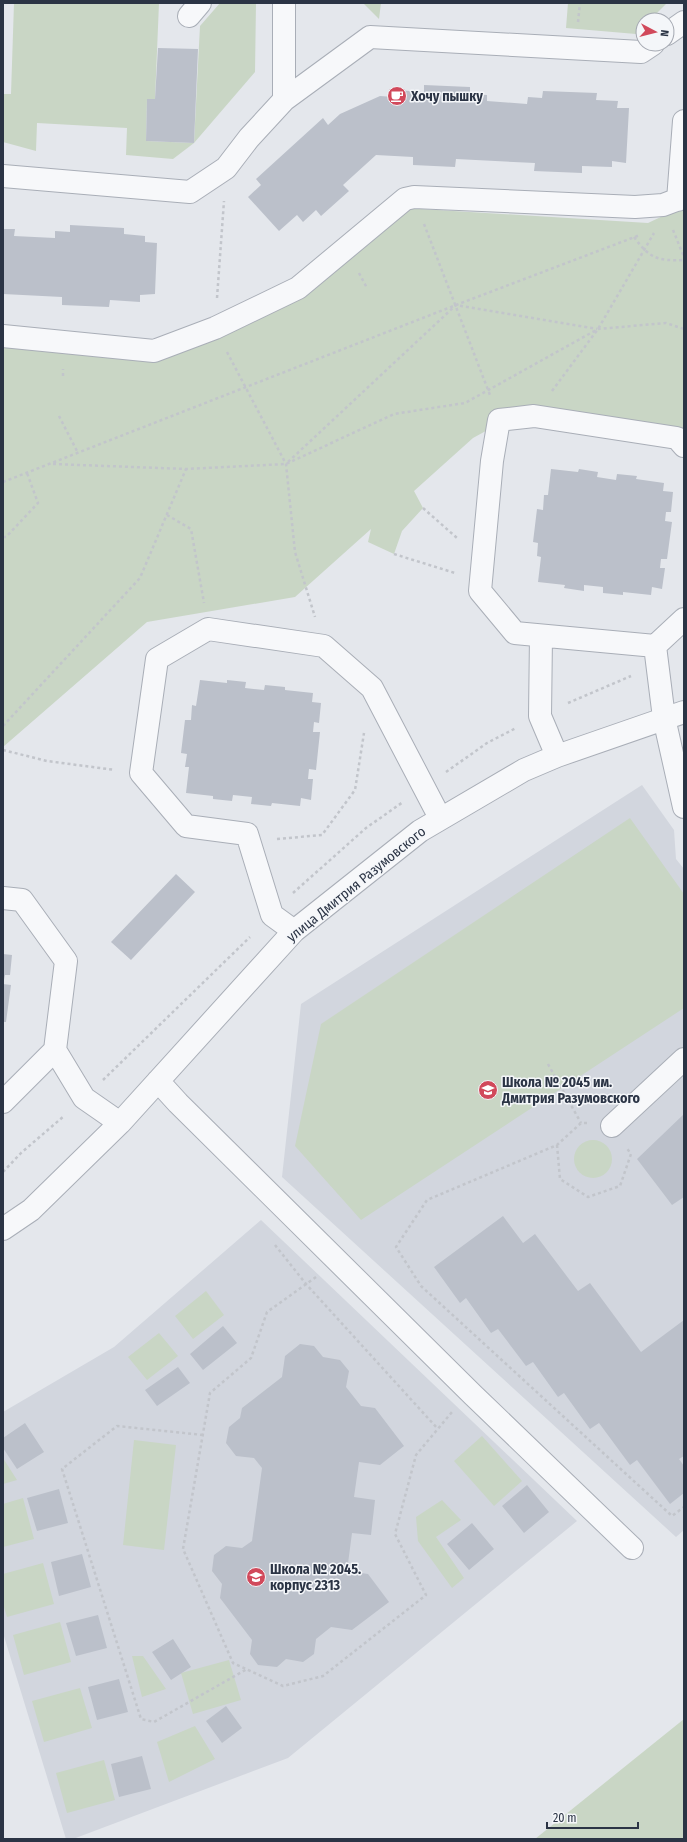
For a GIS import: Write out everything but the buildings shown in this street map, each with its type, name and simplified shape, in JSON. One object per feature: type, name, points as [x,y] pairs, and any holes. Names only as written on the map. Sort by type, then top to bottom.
[{"type":"street","points":[[284,3],[284,100]]},
{"type":"street","points":[[675,28],[684,22]]},
{"type":"street","points":[[3,176],[190,192],[226,168],[249,138],[284,100],[370,38],[635,52]]},
{"type":"street","points":[[3,336],[154,351],[215,328],[298,288],[405,199],[414,197],[635,207],[663,205],[681,199],[684,121]]},
{"type":"street","points":[[684,446],[677,438],[534,416],[499,420],[492,461],[480,591],[515,633],[655,646],[684,619]]},
{"type":"street","points":[[294,930],[272,915],[248,842],[247,834],[186,826],[141,773],[157,659],[208,629],[324,646],[372,688],[440,818]]},
{"type":"street","points":[[541,636],[540,716],[557,756]]},
{"type":"street","points":[[655,646],[674,715],[684,807]]},
{"type":"street","name":"улица Дмитрия Разумовского","points":[[3,1229],[31,1210],[120,1123],[294,930],[420,831],[524,770],[557,756],[674,715]]},
{"type":"street","points":[[3,898],[22,900],[66,962],[55,1050],[3,1102]]},
{"type":"street","points":[[55,1050],[84,1098],[120,1123]]},
{"type":"street","points":[[612,1126],[684,1059]]},
{"type":"street","points":[[158,1081],[178,1103],[338,1262],[632,1548]]},
{"type":"path","points":[[226,168],[215,328],[286,464],[295,552],[324,646]]},
{"type":"path","points":[[414,197],[499,420]]},
{"type":"path","points":[[534,416],[598,329],[657,229],[651,231]]},
{"type":"path","points":[[3,482],[456,305],[646,233]]},
{"type":"path","points":[[634,237],[644,251],[663,261],[684,260]]},
{"type":"path","points":[[456,305],[598,329],[666,323],[684,329]]},
{"type":"path","points":[[286,464],[456,305]]},
{"type":"path","points":[[51,464],[186,469],[286,464],[394,414],[465,403],[598,329]]},
{"type":"path","points":[[59,416],[78,453]]},
{"type":"path","points":[[3,726],[140,578],[186,469]]},
{"type":"path","points":[[3,537],[6,537],[38,503],[27,473]]},
{"type":"path","points":[[423,508],[459,540],[485,542]]},
{"type":"path","points":[[167,515],[191,529],[208,629]]},
{"type":"path","points":[[394,554],[462,575],[482,572]]},
{"type":"path","points":[[248,842],[322,835],[354,790],[372,688]]},
{"type":"path","points":[[3,750],[47,761],[141,773]]},
{"type":"path","points":[[548,1064],[581,1123]]},
{"type":"path","points":[[557,1145],[560,1179],[588,1197],[620,1186],[631,1154],[612,1126],[581,1123],[557,1145],[427,1200],[396,1246],[421,1286],[672,1516],[684,1507]]},
{"type":"path","points":[[275,1245],[306,1284],[438,1428]]},
{"type":"path","points":[[338,1262],[267,1312],[251,1358],[210,1393],[183,1550],[233,1663],[283,1686],[323,1676],[426,1596],[395,1534],[416,1455],[457,1407],[473,1395]]},
{"type":"path","points":[[203,1435],[117,1426],[62,1469],[141,1719],[154,1722],[246,1669]]},
{"type":"shaded area","name":"Школа № 2045 им. Дмитрия Разумовского","points":[[642,785],[674,830],[676,859],[684,869],[684,1530],[676,1537],[282,1177],[301,1004]]},
{"type":"shaded area","name":"Школа № 2045. корпус 2313","points":[[261,1220],[577,1521],[288,1758],[73,1839],[66,1839],[3,1633],[3,1412],[114,1347]]},
{"type":"green space","points":[[14,3],[159,3],[155,99],[147,99],[146,141],[194,143],[173,159],[126,155],[127,128],[37,123],[36,151],[3,142],[3,94],[11,94]]},
{"type":"green space","points":[[220,3],[256,3],[255,72],[194,143],[200,26]]},
{"type":"green space","points":[[363,3],[381,3],[379,19]]},
{"type":"green space","points":[[568,3],[667,3],[658,12],[635,12],[635,34],[566,28]]},
{"type":"green space","points":[[684,206],[684,433],[517,414],[473,438],[414,491],[423,508],[402,531],[394,554],[368,542],[371,529],[295,597],[147,622],[3,747],[3,344],[160,360],[301,290],[405,208],[648,223]]},
{"type":"green space","points":[[630,818],[684,894],[684,1008],[361,1220],[295,1146],[321,1024]]},
{"type":"green space","points":[[593,1140],[603,1143],[609,1149],[612,1159],[609,1169],[603,1175],[593,1178],[583,1175],[577,1169],[574,1159],[577,1149],[583,1143]]},
{"type":"green space","points":[[206,1291],[224,1315],[193,1339],[175,1316]]},
{"type":"green space","points":[[159,1333],[178,1356],[147,1380],[128,1357]]},
{"type":"green space","points":[[482,1436],[522,1481],[494,1506],[454,1461]]},
{"type":"green space","points":[[134,1440],[176,1445],[164,1550],[123,1545]]},
{"type":"green space","points":[[3,1458],[17,1480],[3,1484]]},
{"type":"green space","points":[[23,1498],[34,1539],[3,1547],[3,1504]]},
{"type":"green space","points":[[442,1500],[461,1520],[436,1537],[464,1578],[452,1588],[418,1541],[416,1517]]},
{"type":"green space","points":[[43,1563],[54,1604],[7,1617],[3,1604],[3,1574]]},
{"type":"green space","points":[[60,1622],[71,1662],[24,1675],[13,1635]]},
{"type":"green space","points":[[132,1656],[143,1656],[166,1689],[142,1697]]},
{"type":"green space","points":[[229,1660],[241,1700],[193,1714],[181,1673]]},
{"type":"green space","points":[[80,1688],[92,1728],[44,1742],[32,1701]]},
{"type":"green space","points":[[684,1719],[684,1839],[535,1839]]},
{"type":"green space","points":[[195,1726],[215,1759],[169,1782],[157,1742]]},
{"type":"green space","points":[[104,1760],[115,1800],[67,1813],[56,1773]]},
{"type":"place","name":"Хочу пышку","points":[[397,96]]},
{"type":"place","name":"Школа № 2045 им. Дмитрия Разумовского","points":[[488,1090]]},
{"type":"place","name":"Школа № 2045. корпус 2313","points":[[256,1577]]}]
